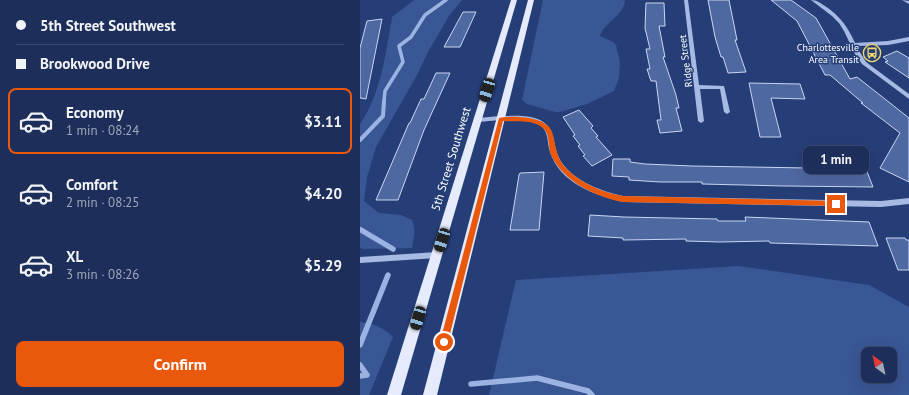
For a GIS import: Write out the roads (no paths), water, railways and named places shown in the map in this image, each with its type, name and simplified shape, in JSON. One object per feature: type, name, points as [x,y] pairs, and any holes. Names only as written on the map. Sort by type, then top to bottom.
[{"type":"main road","name":"5th Street Southwest","points":[[394,395],[514,0]]},
{"type":"main road","points":[[430,395],[531,0]]},
{"type":"street","name":"Ridge Street","points":[[686,0],[701,121]]},
{"type":"street","points":[[813,0],[845,26],[859,58],[909,97]]},
{"type":"street","points":[[904,0],[909,3]]},
{"type":"street","points":[[853,45],[888,43],[909,39]]},
{"type":"street","points":[[697,87],[722,87],[727,112]]},
{"type":"street","points":[[478,120],[533,120],[546,126],[549,131],[554,154],[562,168],[579,182],[608,196],[623,199],[881,204],[909,201]]},
{"type":"street","points":[[360,260],[437,255]]},
{"type":"waterway","points":[[384,102],[385,91],[403,62],[399,46],[411,37],[425,15],[446,0]]},
{"type":"waterway","points":[[360,140],[383,116],[384,101]]},
{"type":"waterway","points":[[361,230],[393,249]]},
{"type":"waterway","points":[[360,345],[388,275]]},
{"type":"waterway","points":[[360,365],[367,375],[360,376]]},
{"type":"waterway","points":[[471,384],[537,378],[588,391],[592,395]]},
{"type":"place","name":"Charlottesville Area Transit","points":[[872,53]]}]
